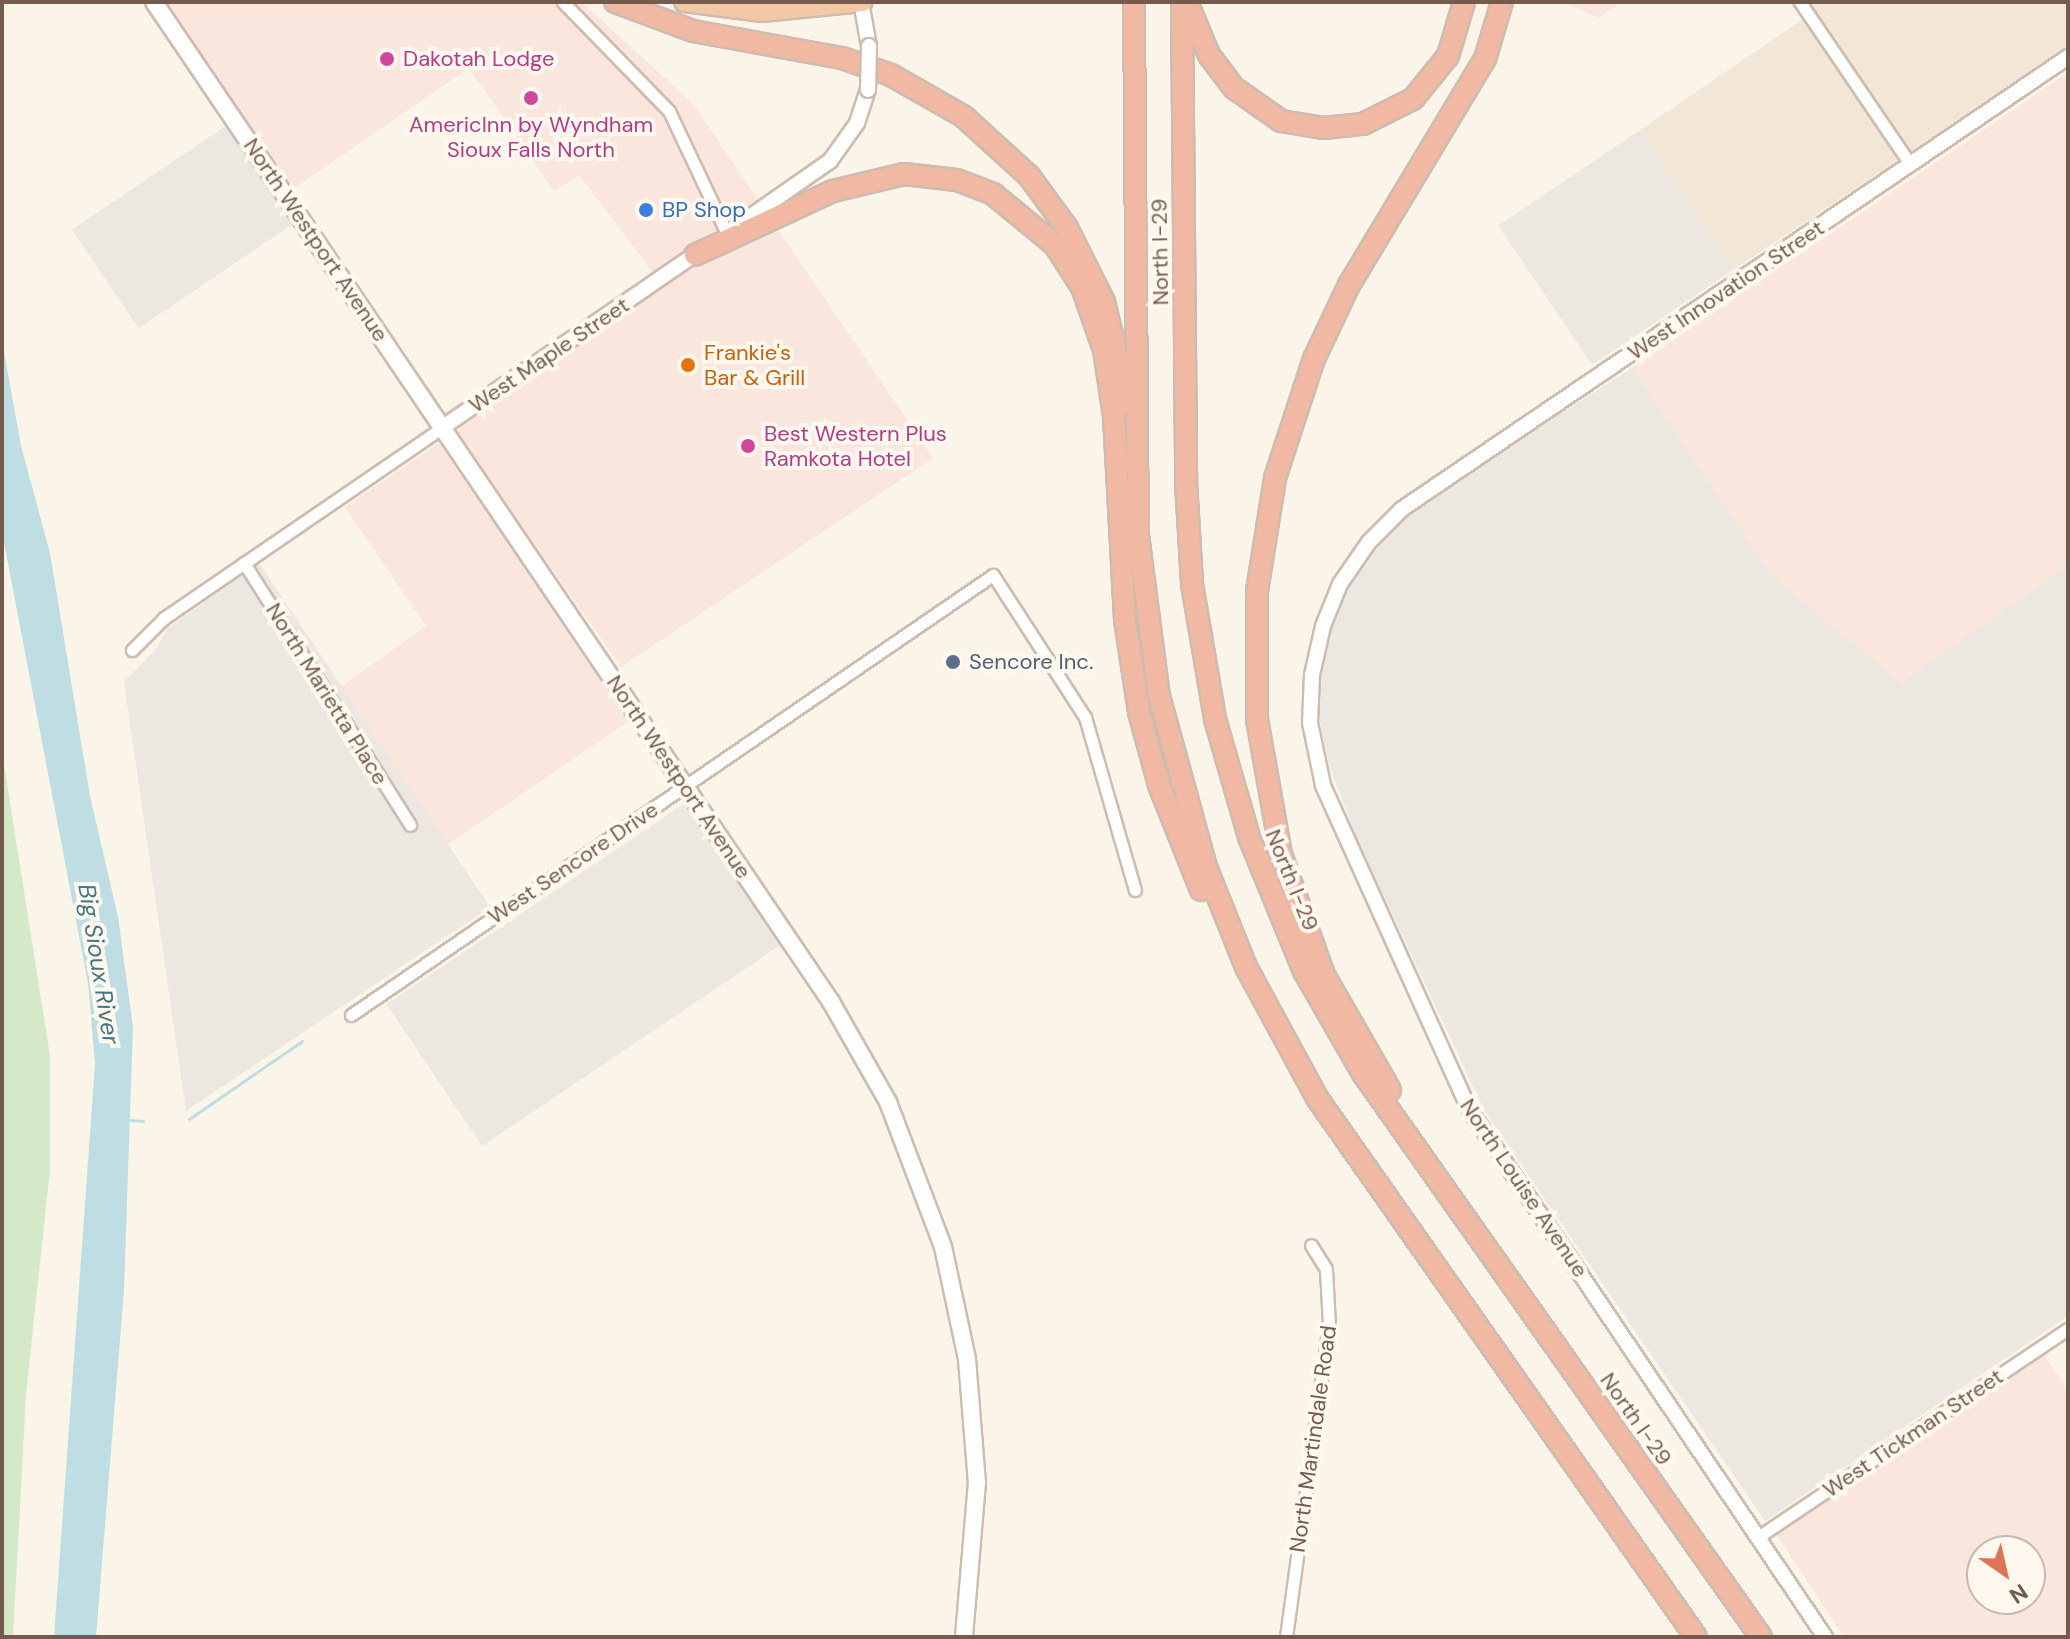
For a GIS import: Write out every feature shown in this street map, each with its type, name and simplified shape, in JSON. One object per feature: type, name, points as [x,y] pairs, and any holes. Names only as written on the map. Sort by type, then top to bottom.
[{"type":"highway","points":[[615,2],[693,31],[823,53],[891,75],[963,116],[1012,158],[1067,228],[1104,302],[1130,410],[1137,501]]},
{"type":"highway","points":[[684,2],[762,12],[862,2]]},
{"type":"highway","name":"North I-29","points":[[1134,2],[1137,501],[1146,611],[1166,732],[1206,867],[1246,967],[1337,1129],[1696,1637]]},
{"type":"highway","points":[[1185,2],[1209,55],[1234,88],[1281,121],[1324,128],[1363,124],[1413,99],[1448,56],[1464,2]]},
{"type":"highway","name":"North I-29","points":[[1185,2],[1187,497],[1194,598],[1215,719],[1249,837],[1304,971],[1362,1072],[1761,1637]]},
{"type":"highway","points":[[1444,1188],[1423,1140],[1331,989],[1297,907],[1267,796],[1254,640],[1268,512],[1299,395],[1349,285],[1485,59],[1502,2]]},
{"type":"highway","points":[[695,255],[728,237],[833,191],[904,174],[957,180],[993,194],[1026,217],[1061,253],[1091,310],[1109,373],[1125,620],[1149,751],[1208,907],[1229,951],[1246,967]]},
{"type":"main road","name":"North Westport Avenue","points":[[154,2],[862,1052],[907,1146],[943,1247],[974,1421],[974,1542],[964,1637]]},
{"type":"street","points":[[563,2],[669,111],[728,237],[830,161],[857,123],[868,90],[869,46],[862,2]]},
{"type":"street","points":[[1800,2],[1910,164]]},
{"type":"street","name":"West Innovation Street","points":[[1384,525],[1421,494],[2068,57]]},
{"type":"street","name":"West Maple Street","points":[[132,650],[154,626],[695,255]]},
{"type":"street","name":"North Louise Avenue","points":[[1384,525],[1340,584],[1316,649],[1310,723],[1323,785],[1469,1109],[1825,1637]]},
{"type":"street","name":"North Marietta Place","points":[[244,563],[410,825]]},
{"type":"street","name":"West Sencore Drive","points":[[351,1015],[993,575],[1085,717],[1135,890]]},
{"type":"street","name":"North Martindale Road","points":[[1286,1637],[1329,1325],[1326,1269],[1311,1245]]},
{"type":"street","name":"West Tickman Street","points":[[1758,1537],[2068,1329]]},
{"type":"shaded area","points":[[141,2],[582,2],[693,104],[933,458],[621,667],[443,414],[653,273],[580,176],[554,191],[469,68],[277,200]]},
{"type":"shaded area","points":[[1563,2],[1623,2],[1598,18]]},
{"type":"shaded area","points":[[1790,2],[2068,2],[2068,46],[1733,270],[1640,130],[1802,20]]},
{"type":"shaded area","points":[[2068,73],[2068,565],[1910,677],[1904,687],[1770,573],[1632,368]]},
{"type":"shaded area","points":[[227,125],[294,224],[139,328],[72,230]]},
{"type":"shaded area","points":[[1640,130],[1734,269],[1592,365],[1498,226]]},
{"type":"shaded area","points":[[1632,368],[1770,573],[1904,686],[1909,677],[2068,565],[2068,1316],[1765,1521],[1484,1110],[1356,836],[1329,765],[1317,706],[1322,660],[1344,594],[1391,530],[1443,489]]},
{"type":"shaded area","points":[[439,443],[629,721],[447,845],[339,688],[426,626],[345,507]]},
{"type":"shaded area","points":[[259,563],[490,907],[186,1111],[124,682],[155,650],[168,628]]},
{"type":"shaded area","points":[[685,803],[781,945],[482,1146],[387,1004]]},
{"type":"shaded area","points":[[2043,1354],[2068,1390],[2068,1637],[1844,1637],[1776,1534]]},
{"type":"green space","points":[[2,752],[50,1056],[50,1170],[26,1394],[13,1637],[2,1637]]},
{"type":"water","name":"Big Sioux River","points":[[2,340],[21,446],[50,553],[90,796],[118,917],[133,1027],[124,1290],[96,1637],[54,1637],[95,1064],[88,983],[2,532]]},
{"type":"waterway","points":[[189,1119],[302,1041]]},
{"type":"waterway","points":[[131,1120],[143,1121]]},
{"type":"place","name":"Dakotah Lodge","points":[[387,59]]},
{"type":"place","name":"AmericInn by Wyndham Sioux Falls North","points":[[531,98]]},
{"type":"place","name":"BP Shop","points":[[646,210]]},
{"type":"place","name":"Frankie's Bar & Grill","points":[[688,365]]},
{"type":"place","name":"Best Western Plus Ramkota Hotel","points":[[748,446]]},
{"type":"place","name":"Sencore Inc.","points":[[953,662]]}]
